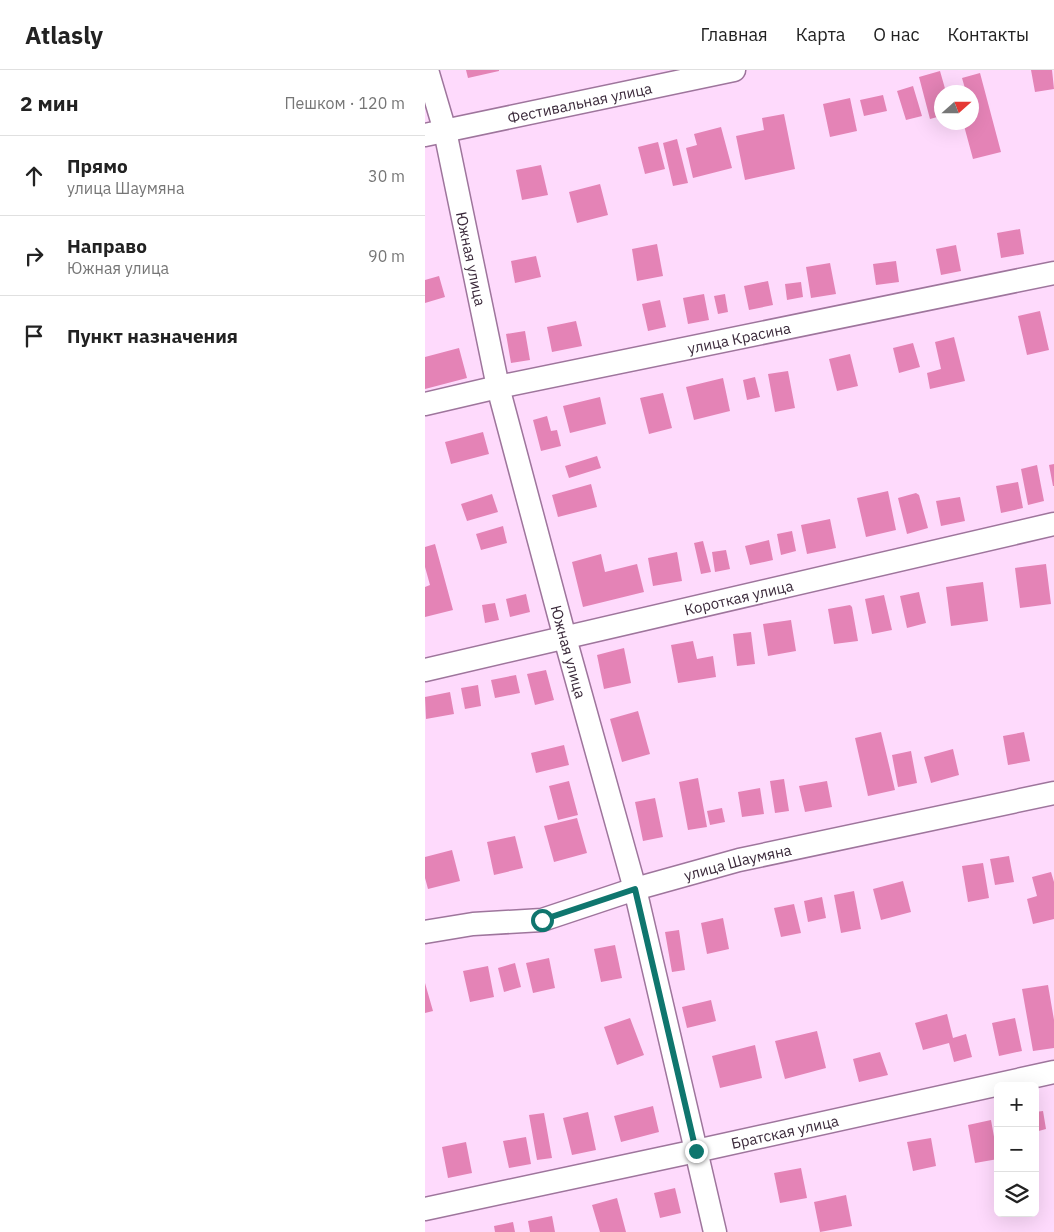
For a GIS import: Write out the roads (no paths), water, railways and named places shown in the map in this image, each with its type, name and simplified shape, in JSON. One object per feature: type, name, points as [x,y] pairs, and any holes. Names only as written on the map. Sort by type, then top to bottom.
[{"type":"street","name":"Южная улица","points":[[427,70],[435,133],[499,388],[565,638],[635,889],[715,1232]]},
{"type":"street","name":"Фестивальная улица","points":[[435,133],[734,70]]},
{"type":"street","name":"улица Красина","points":[[425,404],[1054,273]]},
{"type":"street","name":"Короткая улица","points":[[425,670],[1054,524]]},
{"type":"street","name":"улица Шаумяна","points":[[425,932],[473,924],[542,920],[635,889],[739,860],[1054,793]]},
{"type":"street","name":"Братская улица","points":[[425,1209],[1054,1072]]}]
